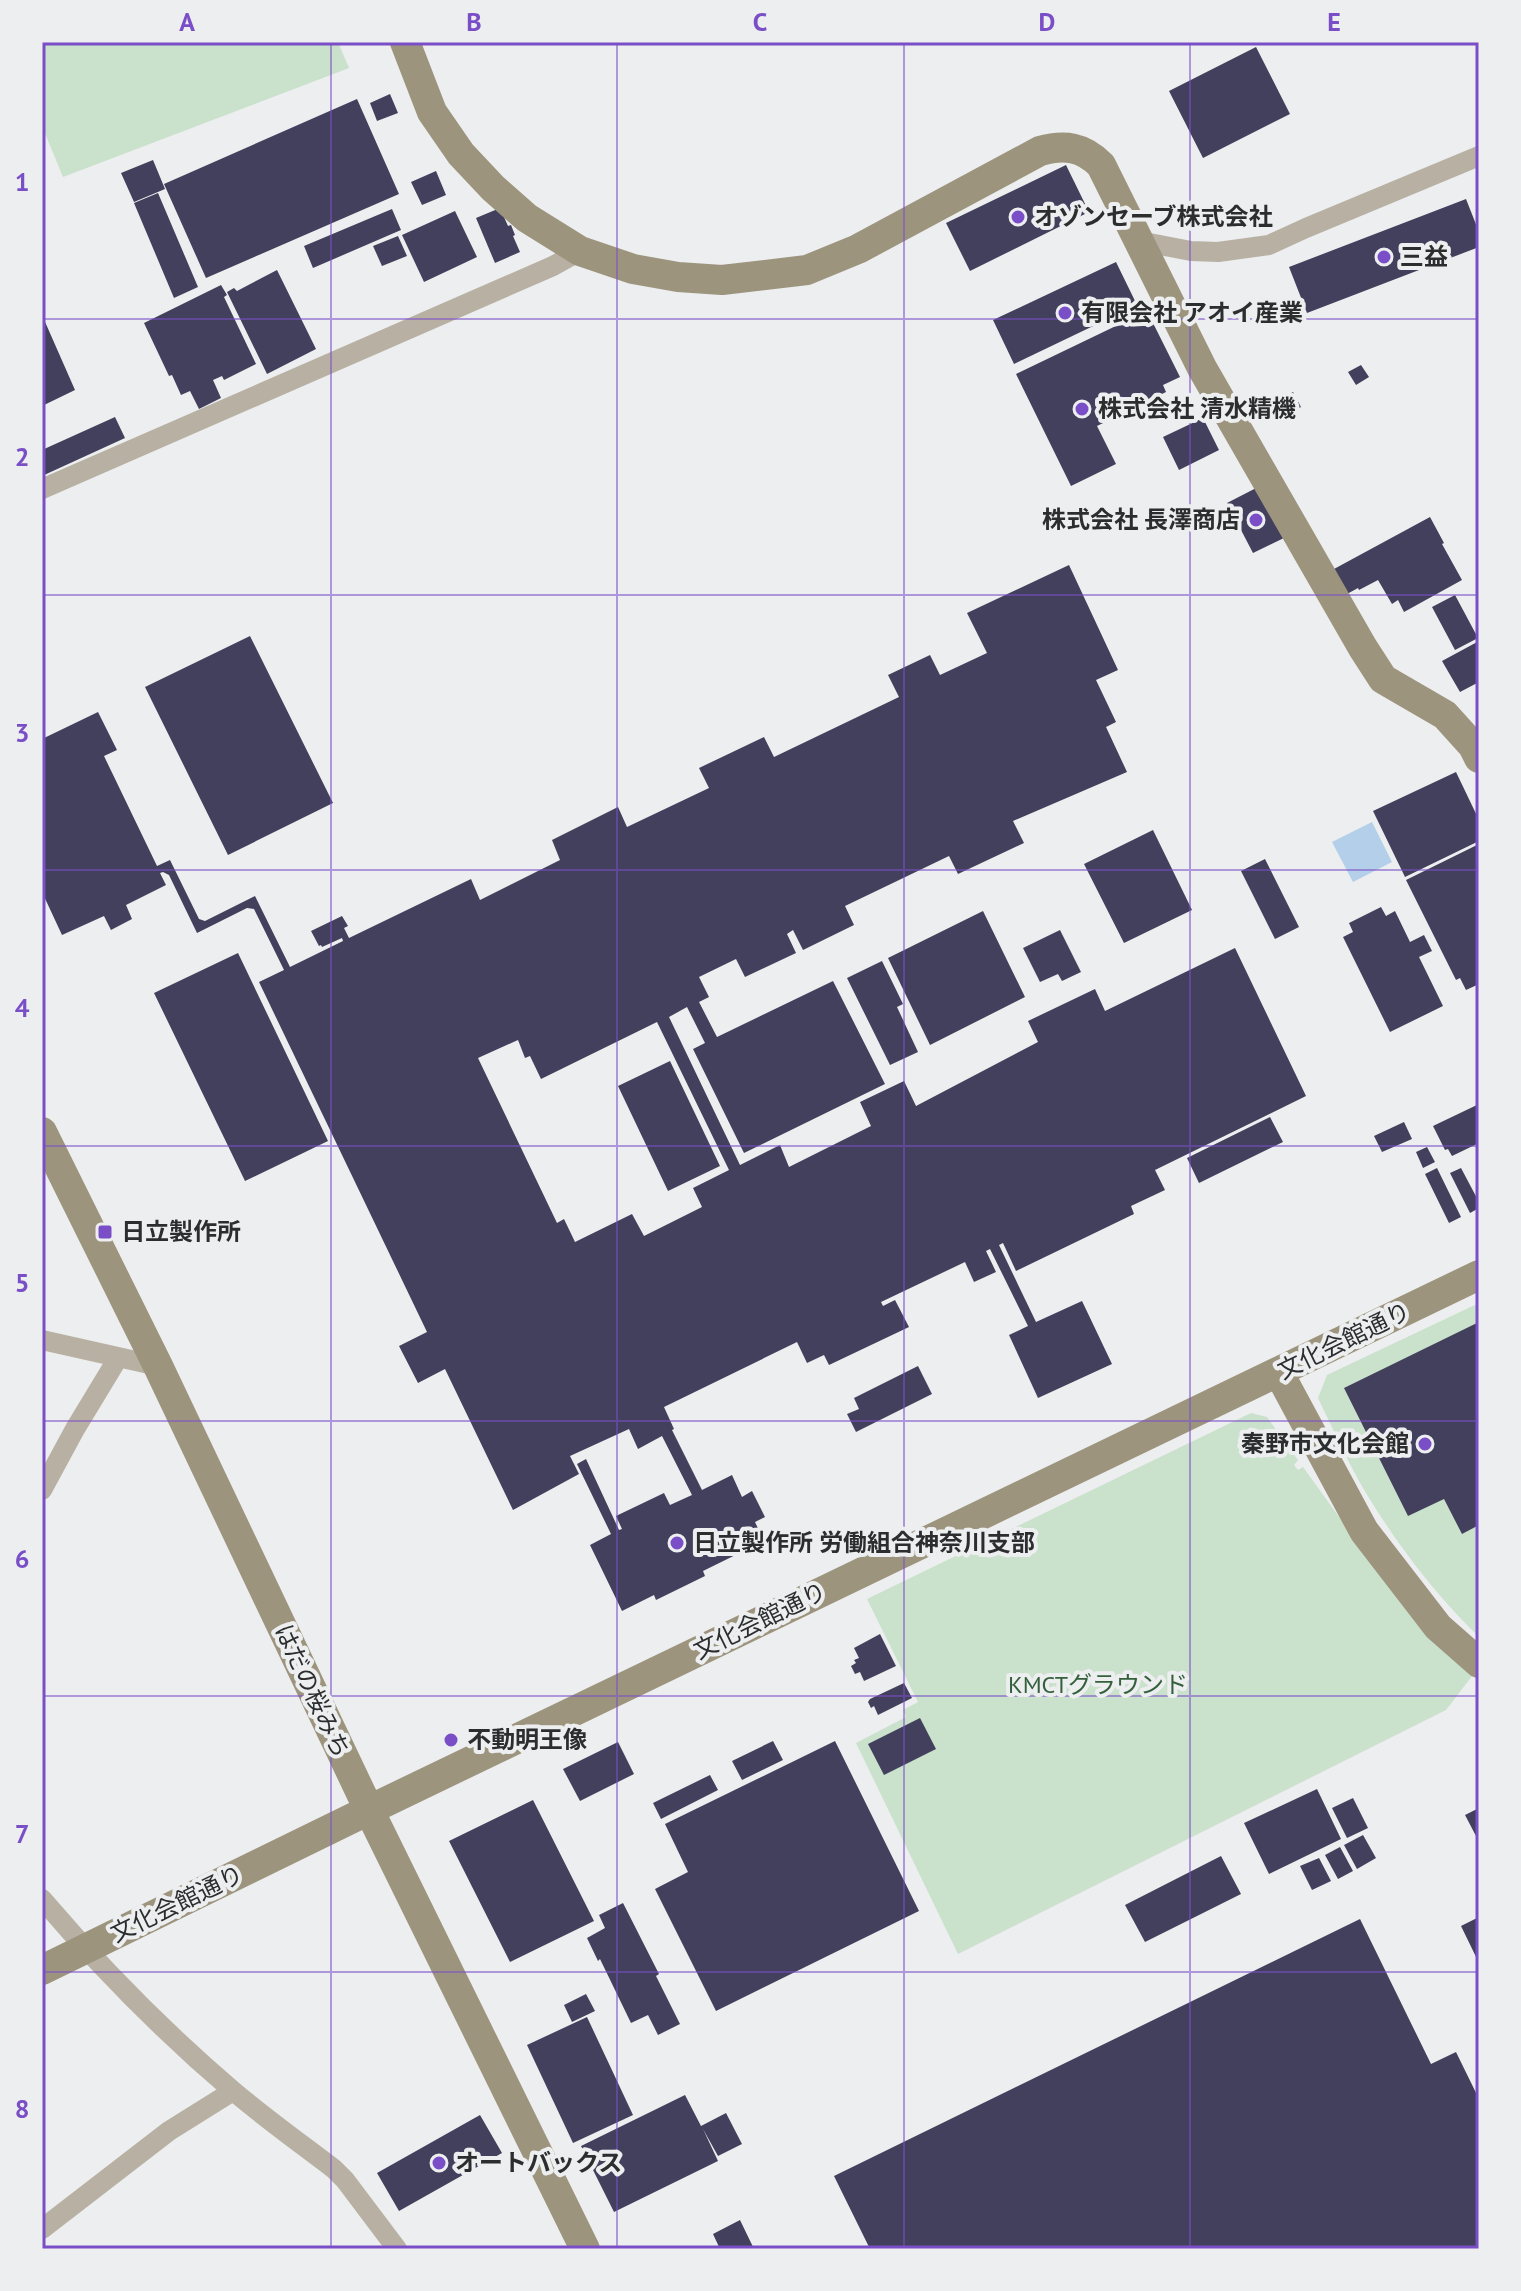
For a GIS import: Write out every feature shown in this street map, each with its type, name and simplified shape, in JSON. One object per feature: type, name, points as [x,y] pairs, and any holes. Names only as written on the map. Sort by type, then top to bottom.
[{"type":"street","points":[[405,42],[432,112],[461,154],[527,218],[580,251],[633,269],[678,277],[722,280],[807,270],[858,249],[1040,151],[1069,146],[1082,151],[1101,165],[1202,368],[1383,679],[1445,715],[1473,746],[1479,758]]},
{"type":"street","points":[[1139,241],[1191,251],[1241,250],[1269,245],[1479,156]]},
{"type":"street","points":[[42,489],[553,266],[580,251]]},
{"type":"street","name":"はだの桜みち","points":[[42,1132],[585,2249]]},
{"type":"street","name":"文化会館通り","points":[[42,1970],[1479,1275]]},
{"type":"street","points":[[42,1340],[158,1366]]},
{"type":"street","points":[[42,1490],[118,1358]]},
{"type":"street","points":[[1279,1373],[1364,1531],[1438,1627],[1479,1663]]},
{"type":"street","points":[[42,1899],[85,1950],[158,2022],[233,2091],[334,2169],[397,2249]]},
{"type":"street","points":[[42,2229],[169,2131],[233,2091]]},
{"type":"green space","points":[[42,42],[338,42],[349,68],[63,177],[42,126]]},
{"type":"green space","points":[[1479,1303],[1479,1637],[1429,1582],[1385,1523],[1353,1471],[1318,1398],[1327,1375]]},
{"type":"green space","name":"KMCTグラウンド","points":[[1251,1413],[1267,1417],[1298,1460],[1294,1465],[1298,1470],[1303,1467],[1402,1604],[1472,1676],[1446,1710],[958,1954],[856,1743],[906,1717],[903,1710],[918,1702],[867,1599]]},
{"type":"water","points":[[1372,822],[1392,862],[1353,882],[1332,842]]},
{"type":"building","points":[[1256,47],[1290,114],[1203,158],[1169,91]]},
{"type":"building","points":[[390,94],[398,113],[377,121],[370,103]]},
{"type":"building","points":[[357,99],[399,194],[206,278],[164,184]]},
{"type":"building","points":[[153,160],[165,189],[134,202],[121,173]]},
{"type":"building","name":"オゾンセーブ株式会社","points":[[1066,165],[1089,212],[970,271],[946,223]]},
{"type":"building","points":[[436,171],[446,195],[422,205],[411,182]]},
{"type":"building","points":[[158,193],[198,287],[174,298],[134,203]]},
{"type":"building","name":"三益","points":[[1466,199],[1479,232],[1479,247],[1307,313],[1289,267]]},
{"type":"building","points":[[500,208],[508,226],[511,225],[520,252],[495,263],[476,218]]},
{"type":"building","points":[[392,209],[401,230],[313,268],[304,246]]},
{"type":"building","points":[[455,211],[477,257],[424,282],[402,235]]},
{"type":"building","points":[[398,236],[407,256],[382,266],[373,246]]},
{"type":"building","name":"有限会社 アオイ産業","points":[[1116,262],[1137,305],[1014,364],[993,320]]},
{"type":"building","points":[[277,270],[316,349],[267,374],[227,292],[234,288],[237,291]]},
{"type":"building","points":[[221,285],[256,364],[224,380],[222,376],[213,380],[221,398],[199,409],[190,391],[181,395],[144,323]]},
{"type":"building","name":"株式会社 清水精機","points":[[1147,311],[1180,377],[1163,385],[1166,392],[1097,426],[1116,464],[1071,486],[1016,374]]},
{"type":"building","points":[[42,315],[75,390],[42,406]]},
{"type":"building","points":[[1361,365],[1369,377],[1356,385],[1348,372]]},
{"type":"building","points":[[1293,392],[1301,407],[1276,420],[1268,405]]},
{"type":"building","points":[[115,417],[125,438],[42,476],[42,450]]},
{"type":"building","points":[[1203,418],[1219,450],[1179,470],[1163,437]]},
{"type":"building","name":"株式会社 長澤商店","points":[[1260,486],[1286,537],[1253,553],[1227,503]]},
{"type":"building","points":[[1430,517],[1462,580],[1404,612],[1398,600],[1392,604],[1378,580],[1347,594],[1334,569]]},
{"type":"building","points":[[1069,565],[1118,670],[1096,680],[1116,722],[1106,727],[1127,772],[1013,821],[1024,843],[958,874],[949,856],[845,906],[854,925],[803,950],[793,930],[787,934],[796,953],[745,977],[736,959],[699,977],[709,997],[699,1002],[717,1037],[833,981],[885,1084],[744,1153],[693,1049],[705,1043],[687,1007],[669,1017],[740,1165],[780,1145],[789,1167],[871,1126],[860,1102],[904,1081],[916,1106],[1038,1042],[1028,1021],[1095,989],[1105,1011],[1235,948],[1306,1096],[1155,1170],[1165,1190],[1131,1206],[1134,1214],[1016,1271],[1003,1243],[999,1245],[1036,1322],[1082,1301],[1112,1364],[1038,1398],[1009,1335],[1028,1326],[990,1249],[986,1251],[996,1272],[974,1282],[965,1262],[881,1302],[883,1306],[895,1300],[909,1327],[829,1365],[824,1355],[807,1363],[797,1342],[664,1407],[702,1490],[732,1475],[742,1497],[752,1491],[765,1517],[755,1522],[764,1541],[703,1571],[705,1576],[656,1600],[654,1595],[622,1611],[590,1545],[611,1534],[577,1464],[586,1459],[619,1530],[622,1529],[616,1516],[664,1493],[670,1505],[692,1495],[662,1436],[638,1449],[629,1429],[570,1456],[579,1474],[513,1510],[445,1369],[418,1383],[399,1346],[427,1332],[259,982],[284,970],[254,909],[247,908],[197,933],[169,875],[163,872],[160,873],[166,885],[126,905],[132,919],[111,930],[104,916],[62,935],[42,892],[42,739],[98,712],[117,750],[104,756],[157,866],[170,860],[199,919],[205,921],[255,896],[290,967],[343,941],[342,938],[322,947],[311,931],[342,916],[348,926],[344,928],[349,938],[471,879],[480,900],[560,860],[552,840],[618,807],[627,827],[709,788],[699,768],[764,737],[774,757],[899,697],[888,675],[930,655],[940,675],[987,653],[967,613]],"holes":[[[657,1022],[729,1170],[693,1188],[702,1207],[644,1236],[632,1214],[575,1242],[564,1219],[557,1223],[478,1058],[518,1040],[525,1058],[530,1056],[541,1079]]]},
{"type":"building","points":[[1455,595],[1478,638],[1455,650],[1432,607]]},
{"type":"building","points":[[250,636],[333,803],[228,855],[145,687]]},
{"type":"building","points":[[1479,641],[1479,682],[1460,692],[1442,661]]},
{"type":"building","points":[[1456,772],[1479,820],[1479,841],[1405,877],[1373,811]]},
{"type":"building","points":[[1153,830],[1192,910],[1124,943],[1084,864]]},
{"type":"building","points":[[1479,844],[1479,984],[1466,990],[1460,978],[1456,980],[1406,880]]},
{"type":"building","points":[[1265,859],[1299,927],[1275,939],[1241,871]]},
{"type":"building","points":[[1381,907],[1386,916],[1395,911],[1410,942],[1424,935],[1432,951],[1419,957],[1443,1006],[1390,1032],[1343,937],[1353,932],[1349,923]]},
{"type":"building","points":[[983,911],[1025,997],[930,1045],[888,958]]},
{"type":"building","points":[[1060,930],[1081,972],[1062,981],[1058,974],[1040,982],[1023,948]]},
{"type":"building","points":[[238,953],[328,1141],[245,1181],[154,993]]},
{"type":"building","points":[[882,961],[903,1004],[897,1007],[918,1052],[890,1065],[847,978]]},
{"type":"building","points":[[670,1061],[720,1166],[668,1191],[618,1086]]},
{"type":"building","points":[[1479,1104],[1479,1143],[1452,1156],[1448,1149],[1445,1150],[1433,1126]]},
{"type":"building","points":[[1270,1117],[1283,1142],[1199,1183],[1187,1158]]},
{"type":"building","points":[[1404,1122],[1412,1139],[1382,1152],[1374,1136]]},
{"type":"building","points":[[1427,1147],[1435,1162],[1423,1168],[1416,1152]]},
{"type":"building","points":[[1437,1168],[1461,1217],[1449,1223],[1425,1174]]},
{"type":"building","points":[[1461,1168],[1479,1202],[1479,1208],[1470,1213],[1450,1173]]},
{"type":"building","name":"秦野市文化会館","points":[[1479,1322],[1479,1525],[1462,1534],[1444,1499],[1408,1516],[1344,1388]]},
{"type":"building","points":[[918,1366],[932,1394],[856,1432],[847,1414],[859,1409],[854,1398]]},
{"type":"building","points":[[880,1634],[896,1666],[864,1681],[860,1672],[855,1674],[851,1666],[859,1658],[854,1648]]},
{"type":"building","points":[[904,1683],[912,1698],[878,1715],[874,1706],[871,1708],[870,1699]]},
{"type":"building","points":[[920,1718],[936,1749],[884,1775],[868,1744]]},
{"type":"building","points":[[773,1741],[783,1760],[742,1780],[732,1761]]},
{"type":"building","points":[[835,1741],[919,1911],[716,2011],[655,1889],[688,1872],[665,1824]]},
{"type":"building","points":[[618,1742],[634,1774],[580,1801],[563,1769]]},
{"type":"building","points":[[710,1775],[718,1790],[661,1819],[653,1803]]},
{"type":"building","points":[[1317,1789],[1341,1839],[1269,1874],[1244,1823]]},
{"type":"building","points":[[1353,1798],[1368,1828],[1347,1838],[1332,1808]]},
{"type":"building","points":[[533,1800],[594,1921],[510,1962],[449,1841]]},
{"type":"building","points":[[1479,1808],[1479,1834],[1476,1836],[1465,1815]]},
{"type":"building","points":[[1363,1835],[1376,1858],[1357,1869],[1344,1845]]},
{"type":"building","points":[[1340,1847],[1353,1871],[1338,1879],[1325,1855]]},
{"type":"building","points":[[1221,1856],[1241,1894],[1145,1942],[1125,1905]]},
{"type":"building","points":[[1319,1858],[1331,1881],[1312,1890],[1300,1866]]},
{"type":"building","points":[[623,1903],[680,2024],[658,2035],[648,2015],[631,2023],[587,1938],[605,1928],[599,1915]]},
{"type":"building","points":[[1479,1917],[1479,1963],[1461,1926]]},
{"type":"building","points":[[1360,1919],[1431,2064],[1456,2052],[1479,2099],[1479,2249],[870,2249],[834,2176]]},
{"type":"building","points":[[586,1994],[595,2011],[572,2022],[564,2005]]},
{"type":"building","points":[[587,2017],[633,2115],[573,2143],[527,2045]]},
{"type":"building","points":[[685,2095],[701,2126],[726,2113],[742,2144],[718,2156],[703,2129],[718,2161],[614,2212],[581,2146]]},
{"type":"building","name":"オートバックス","points":[[480,2115],[502,2153],[399,2211],[377,2173]]},
{"type":"building","points":[[740,2220],[754,2249],[720,2249],[713,2234]]},
{"type":"place","name":"オゾンセーブ株式会社","points":[[1018,217]]},
{"type":"place","name":"三益","points":[[1384,257]]},
{"type":"place","name":"有限会社 アオイ産業","points":[[1065,313]]},
{"type":"place","name":"株式会社 清水精機","points":[[1082,409]]},
{"type":"place","name":"株式会社 長澤商店","points":[[1256,520]]},
{"type":"place","name":"日立製作所","points":[[105,1232]]},
{"type":"place","name":"秦野市文化会館","points":[[1425,1444]]},
{"type":"place","name":"日立製作所 労働組合神奈川支部","points":[[677,1543]]},
{"type":"place","name":"不動明王像","points":[[451,1740]]},
{"type":"place","name":"オートバックス","points":[[439,2163]]}]
